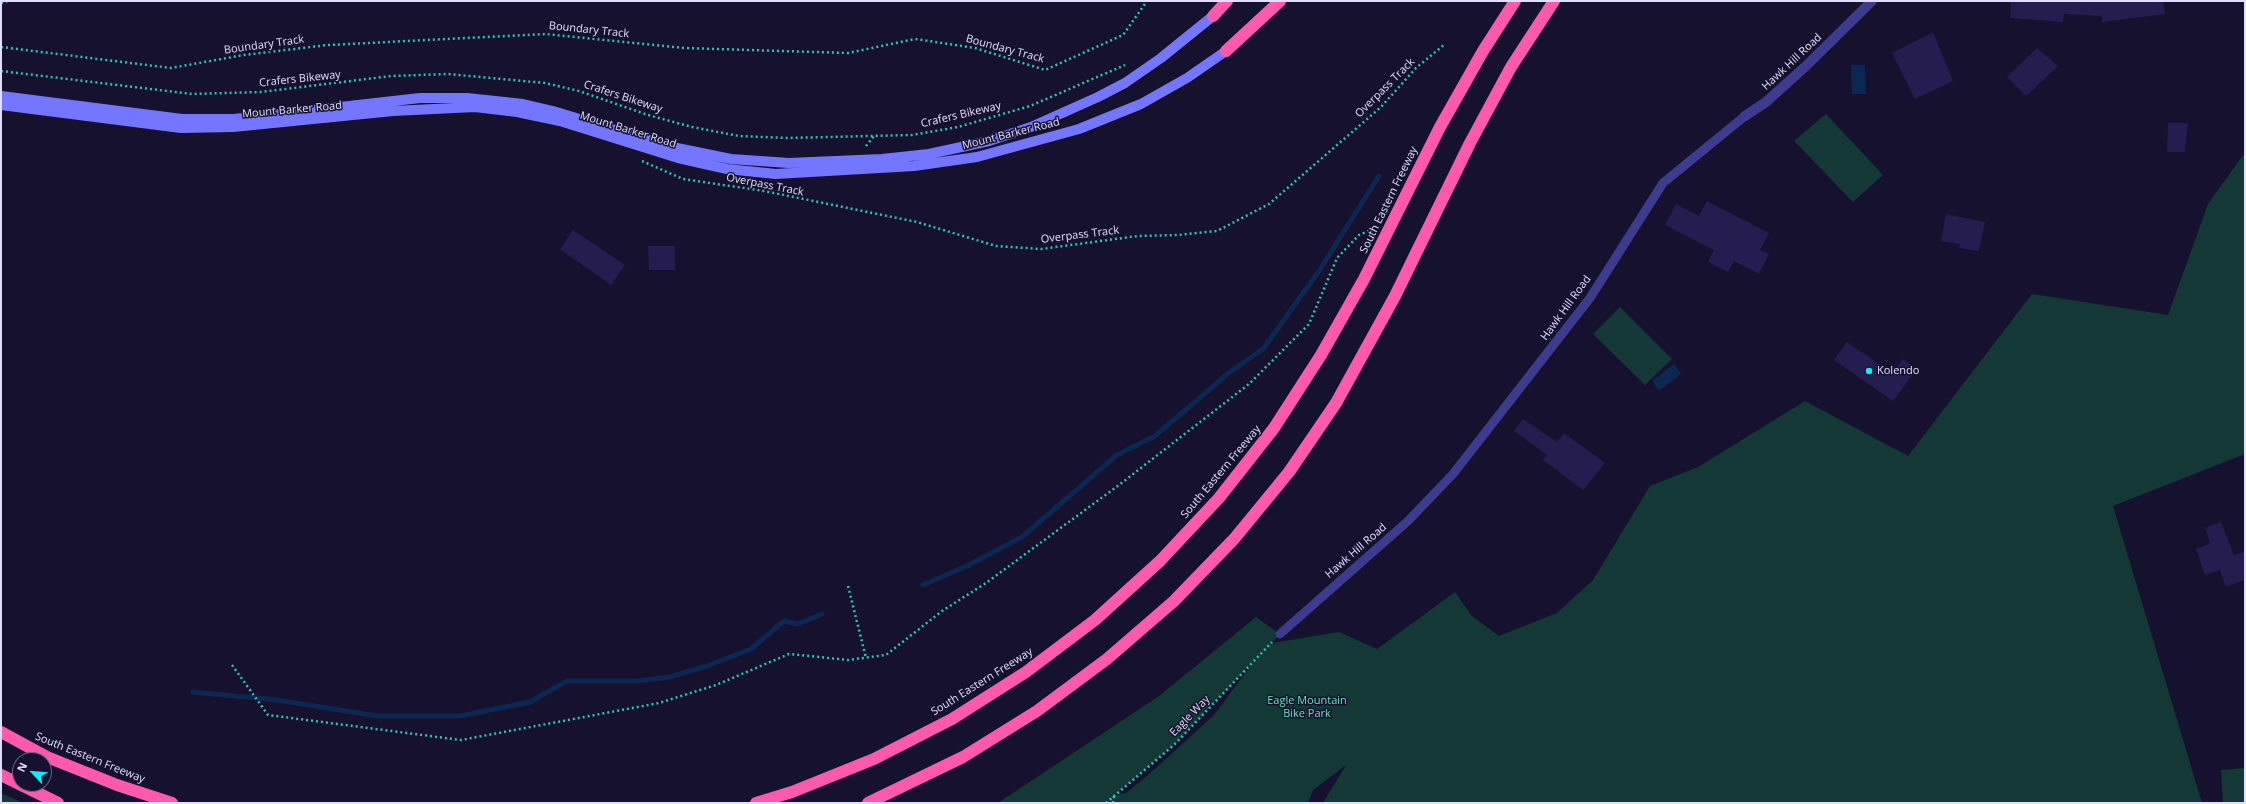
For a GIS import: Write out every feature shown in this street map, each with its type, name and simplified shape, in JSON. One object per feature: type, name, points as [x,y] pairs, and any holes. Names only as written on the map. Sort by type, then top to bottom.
[{"type":"highway","points":[[1212,16],[1227,1]]},
{"type":"highway","points":[[1226,51],[1280,1]]},
{"type":"highway","name":"South Eastern Freeway","points":[[756,803],[792,792],[874,759],[952,719],[1026,672],[1095,620],[1160,561],[1218,498],[1274,428],[1321,355],[1356,293],[1440,127],[1483,51],[1515,1]]},
{"type":"highway","points":[[868,803],[963,757],[1037,711],[1107,659],[1174,601],[1234,539],[1289,472],[1336,403],[1395,296],[1470,142],[1511,67],[1554,1]]},
{"type":"highway","name":"South Eastern Freeway","points":[[1,732],[47,757],[117,785],[172,803]]},
{"type":"highway","points":[[1,775],[58,803]]},
{"type":"main road","name":"Mount Barker Road","points":[[1,96],[182,119],[227,119],[322,111],[420,98],[467,98],[523,104],[553,111],[672,147],[730,159],[789,163],[882,159],[929,154],[990,141],[1031,127],[1098,97],[1125,83],[1161,58],[1212,16]]},
{"type":"main road","name":"Mount Barker Road","points":[[1,105],[181,128],[233,128],[392,111],[475,107],[517,112],[560,122],[678,158],[727,169],[776,174],[906,166],[977,157],[1079,129],[1140,104],[1187,78],[1226,51]]},
{"type":"street","name":"Hawk Hill Road","points":[[1745,116],[1766,102],[1807,65],[1872,1]]},
{"type":"lane","name":"Hawk Hill Road","points":[[1280,634],[1408,521],[1452,474],[1590,298],[1663,183],[1745,116]]},
{"type":"path","points":[[1,3],[8,1]]},
{"type":"path","name":"Boundary Track","points":[[1,47],[171,68],[244,55],[328,45],[546,34],[684,48],[848,53],[915,39],[975,48],[1045,70],[1123,35],[1147,1]]},
{"type":"path","name":"Overpass Track","points":[[629,143],[634,153],[644,163],[682,179],[764,191],[917,222],[996,246],[1041,249],[1138,236],[1217,231],[1269,204],[1381,107],[1416,68],[1445,44]]},
{"type":"path","name":"Crafers Bikeway","points":[[1,71],[192,94],[261,92],[391,76],[448,74],[545,83],[579,91],[648,115],[692,127],[739,136],[787,138],[912,135],[958,126],[1030,106],[1098,79],[1133,62]]},
{"type":"path","points":[[232,665],[268,715],[461,740],[659,703],[716,685],[789,654],[848,660],[886,654],[942,611],[986,583],[1119,485],[1249,384],[1309,324],[1337,258],[1360,235],[1393,220]]},
{"type":"path","points":[[848,586],[866,658]]},
{"type":"path","name":"Eagle Way","points":[[1106,803],[1175,744],[1280,634]]},
{"type":"path","points":[[1113,803],[1114,795]]},
{"type":"green space","points":[[1826,114],[1883,175],[1853,202],[1794,141]]},
{"type":"green space","name":"Eagle Mountain Bike Park","points":[[2244,154],[2245,454],[2113,506],[2202,803],[1323,803],[1346,765],[1313,790],[1308,803],[998,803],[1159,696],[1256,617],[1280,634],[1272,643],[1339,632],[1377,649],[1455,592],[1472,616],[1499,636],[1557,613],[1593,580],[1650,486],[1698,467],[1805,401],[1908,456],[2032,294],[2168,315],[2208,204]],"holes":[[[1255,660],[1214,715],[1147,776],[1126,793],[1115,795],[1175,744]]]},
{"type":"green space","points":[[1620,307],[1672,359],[1645,385],[1593,334]]},
{"type":"green space","points":[[2245,768],[2245,803],[2223,803],[2221,770]]},
{"type":"green space","points":[[1,793],[23,803],[1,803]]},
{"type":"water","points":[[1851,65],[1865,65],[1866,94],[1852,94]]},
{"type":"water","points":[[1674,364],[1681,374],[1659,391],[1652,381]]},
{"type":"building","points":[[2011,1],[2163,1],[2165,14],[2102,22],[2102,16],[2064,14],[2063,22],[2010,18]]},
{"type":"building","points":[[1933,32],[1953,81],[1915,99],[1892,53]]},
{"type":"building","points":[[2037,48],[2058,66],[2026,96],[2007,77]]},
{"type":"building","points":[[2168,123],[2188,123],[2185,152],[2167,152]]},
{"type":"building","points":[[1707,201],[1769,233],[1760,250],[1769,254],[1759,274],[1734,261],[1728,272],[1708,262],[1714,250],[1665,225],[1676,204],[1699,216]]},
{"type":"building","points":[[1946,214],[1985,222],[1979,251],[1959,248],[1960,244],[1941,241]]},
{"type":"building","points":[[573,230],[625,265],[611,285],[560,249]]},
{"type":"building","points":[[648,246],[675,246],[675,270],[649,270]]},
{"type":"building","name":"Kolendo","points":[[1847,342],[1892,373],[1903,359],[1917,369],[1893,401],[1834,360]]},
{"type":"building","points":[[1523,419],[1557,442],[1564,433],[1605,463],[1583,490],[1543,460],[1547,455],[1514,431]]},
{"type":"building","points":[[2221,522],[2234,555],[2245,551],[2245,580],[2226,587],[2220,570],[2205,575],[2196,549],[2210,543],[2205,528]]},
{"type":"waterway","points":[[923,585],[969,565],[1022,537],[1117,455],[1155,436],[1230,372],[1263,349],[1319,271],[1379,176]]},
{"type":"waterway","points":[[193,692],[277,700],[377,716],[460,716],[530,702],[567,681],[637,681],[670,677],[707,666],[751,649],[784,621],[798,624],[822,614]]},
{"type":"place","name":"Kolendo","points":[[1869,371]]}]
